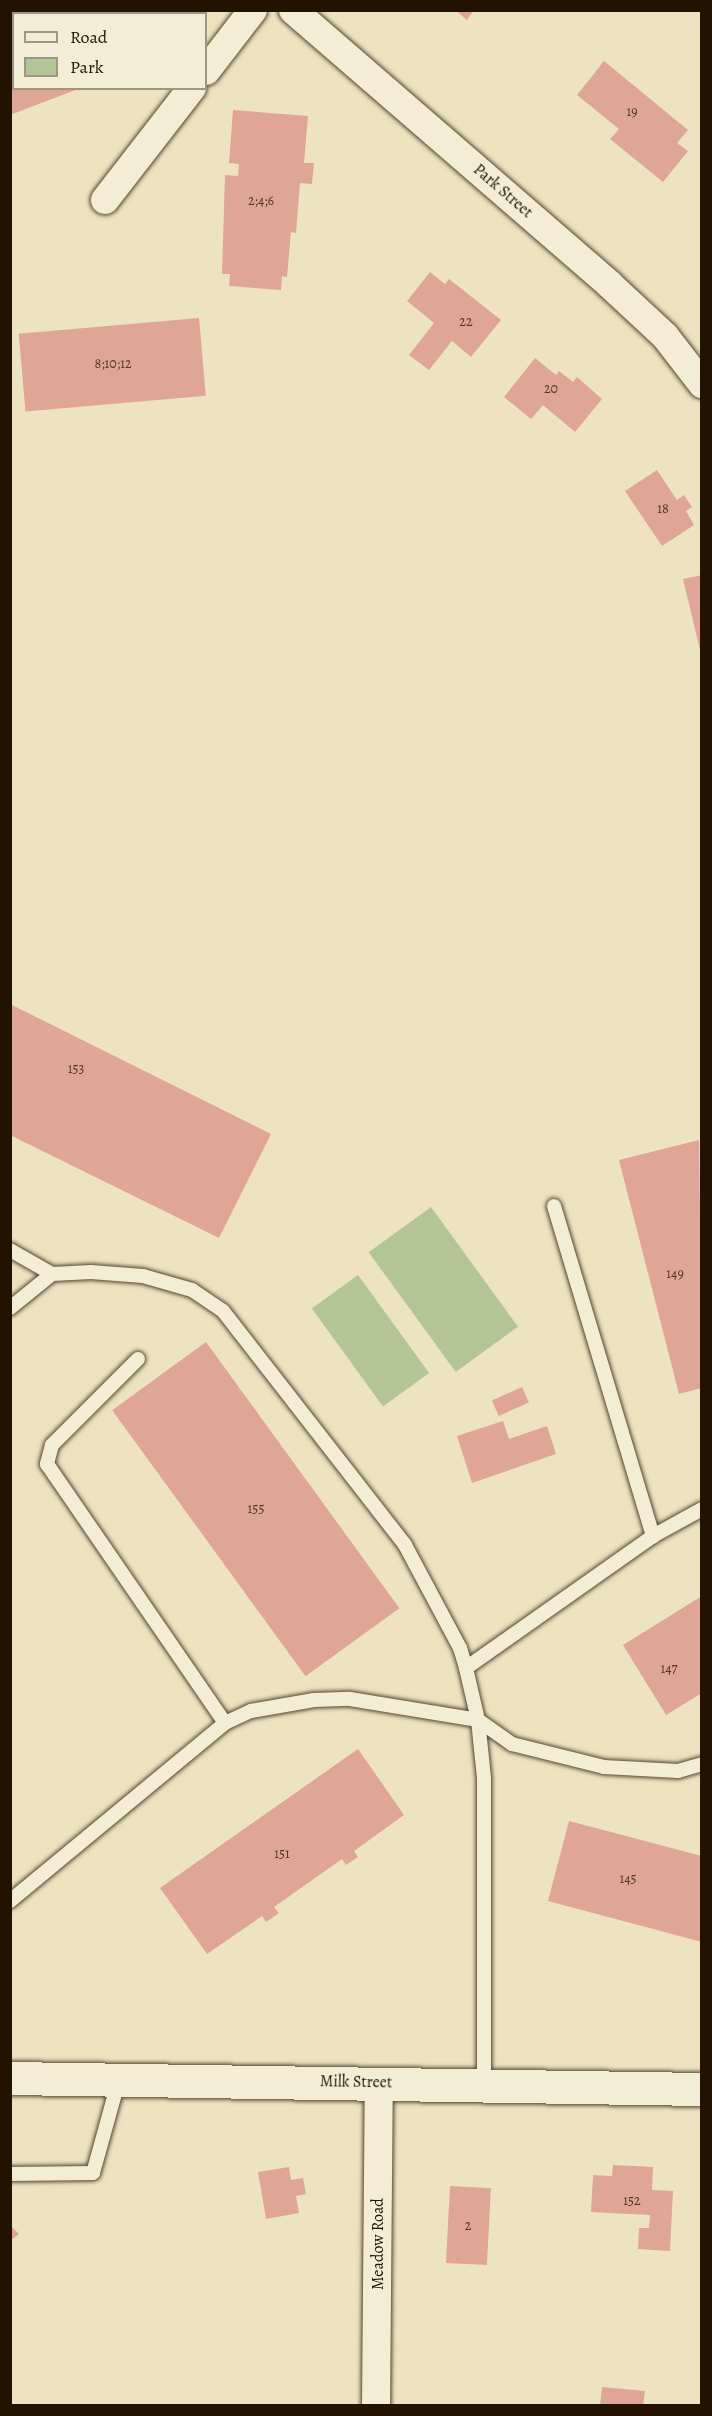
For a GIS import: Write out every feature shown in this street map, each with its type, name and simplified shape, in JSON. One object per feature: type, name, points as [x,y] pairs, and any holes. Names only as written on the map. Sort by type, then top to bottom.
[{"type":"main road","name":"Milk Street","points":[[10,2078],[379,2082],[702,2089]]},
{"type":"street","points":[[207,70],[253,10]]},
{"type":"street","name":"Park Street","points":[[293,10],[609,284],[665,336],[702,384]]},
{"type":"street","points":[[105,200],[190,90]]},
{"type":"street","name":"Meadow Road","points":[[376,2406],[379,2082]]},
{"type":"lane","points":[[554,1206],[653,1536]]},
{"type":"lane","points":[[10,1250],[52,1274],[92,1272],[143,1276],[192,1290],[222,1311],[405,1545],[460,1648],[478,1720],[484,1778],[484,2084]]},
{"type":"lane","points":[[10,1308],[52,1274]]},
{"type":"lane","points":[[138,1359],[52,1445],[47,1464],[225,1723]]},
{"type":"lane","points":[[466,1668],[653,1536],[702,1509]]},
{"type":"lane","points":[[10,1900],[225,1723],[279,1705],[350,1699],[478,1720],[512,1744],[594,1765],[678,1771],[702,1764]]},
{"type":"lane","points":[[10,2174],[93,2173],[119,2079]]},
{"type":"green space","points":[[431,1207],[518,1327],[456,1372],[369,1252]]},
{"type":"green space","points":[[358,1275],[429,1373],[383,1406],[312,1309]]},
{"type":"building","points":[[34,10],[149,10],[149,12],[34,12]]},
{"type":"building","points":[[455,10],[474,10],[467,20]]},
{"type":"building","points":[[604,61],[688,130],[677,143],[688,151],[663,182],[610,139],[619,129],[577,95]]},
{"type":"building","points":[[12,67],[12,90],[75,90],[10,115]]},
{"type":"building","points":[[233,110],[308,116],[304,163],[314,163],[312,184],[300,183],[296,233],[291,232],[287,277],[282,276],[281,290],[229,286],[230,274],[222,274],[225,175],[238,176],[239,164],[229,163]]},
{"type":"building","points":[[430,272],[445,284],[449,279],[501,320],[471,357],[452,341],[429,370],[409,355],[434,323],[407,301]]},
{"type":"building","points":[[199,318],[206,396],[25,411],[19,334]]},
{"type":"building","points":[[535,358],[556,375],[559,371],[573,382],[577,377],[602,399],[575,432],[543,405],[531,419],[504,397]]},
{"type":"building","points":[[657,470],[677,500],[684,495],[692,507],[686,511],[694,525],[662,546],[625,491]]},
{"type":"building","points":[[702,575],[702,654],[701,654],[683,579]]},
{"type":"building","points":[[10,1004],[271,1134],[219,1238],[10,1135]]},
{"type":"building","points":[[699,1140],[702,1388],[679,1394],[619,1160]]},
{"type":"building","points":[[206,1342],[399,1608],[306,1676],[112,1410]]},
{"type":"building","points":[[522,1387],[529,1403],[499,1416],[492,1400]]},
{"type":"building","points":[[503,1421],[509,1439],[547,1426],[556,1454],[472,1483],[457,1436]]},
{"type":"building","points":[[702,1596],[702,1693],[666,1715],[623,1645]]},
{"type":"building","points":[[358,1749],[404,1815],[354,1851],[358,1857],[346,1865],[342,1859],[274,1907],[279,1913],[266,1922],[262,1916],[207,1954],[160,1888]]},
{"type":"building","points":[[569,1821],[702,1856],[702,1942],[548,1901]]},
{"type":"building","points":[[613,2165],[653,2167],[652,2190],[673,2191],[670,2251],[638,2249],[639,2228],[649,2228],[650,2215],[591,2212],[593,2175],[612,2176]]},
{"type":"building","points":[[289,2167],[291,2180],[303,2178],[306,2194],[296,2196],[299,2213],[266,2219],[258,2172]]},
{"type":"building","points":[[450,2186],[491,2188],[487,2265],[446,2263]]},
{"type":"building","points":[[10,2225],[19,2234],[10,2241]]},
{"type":"building","points":[[602,2387],[645,2391],[643,2406],[600,2406]]}]
